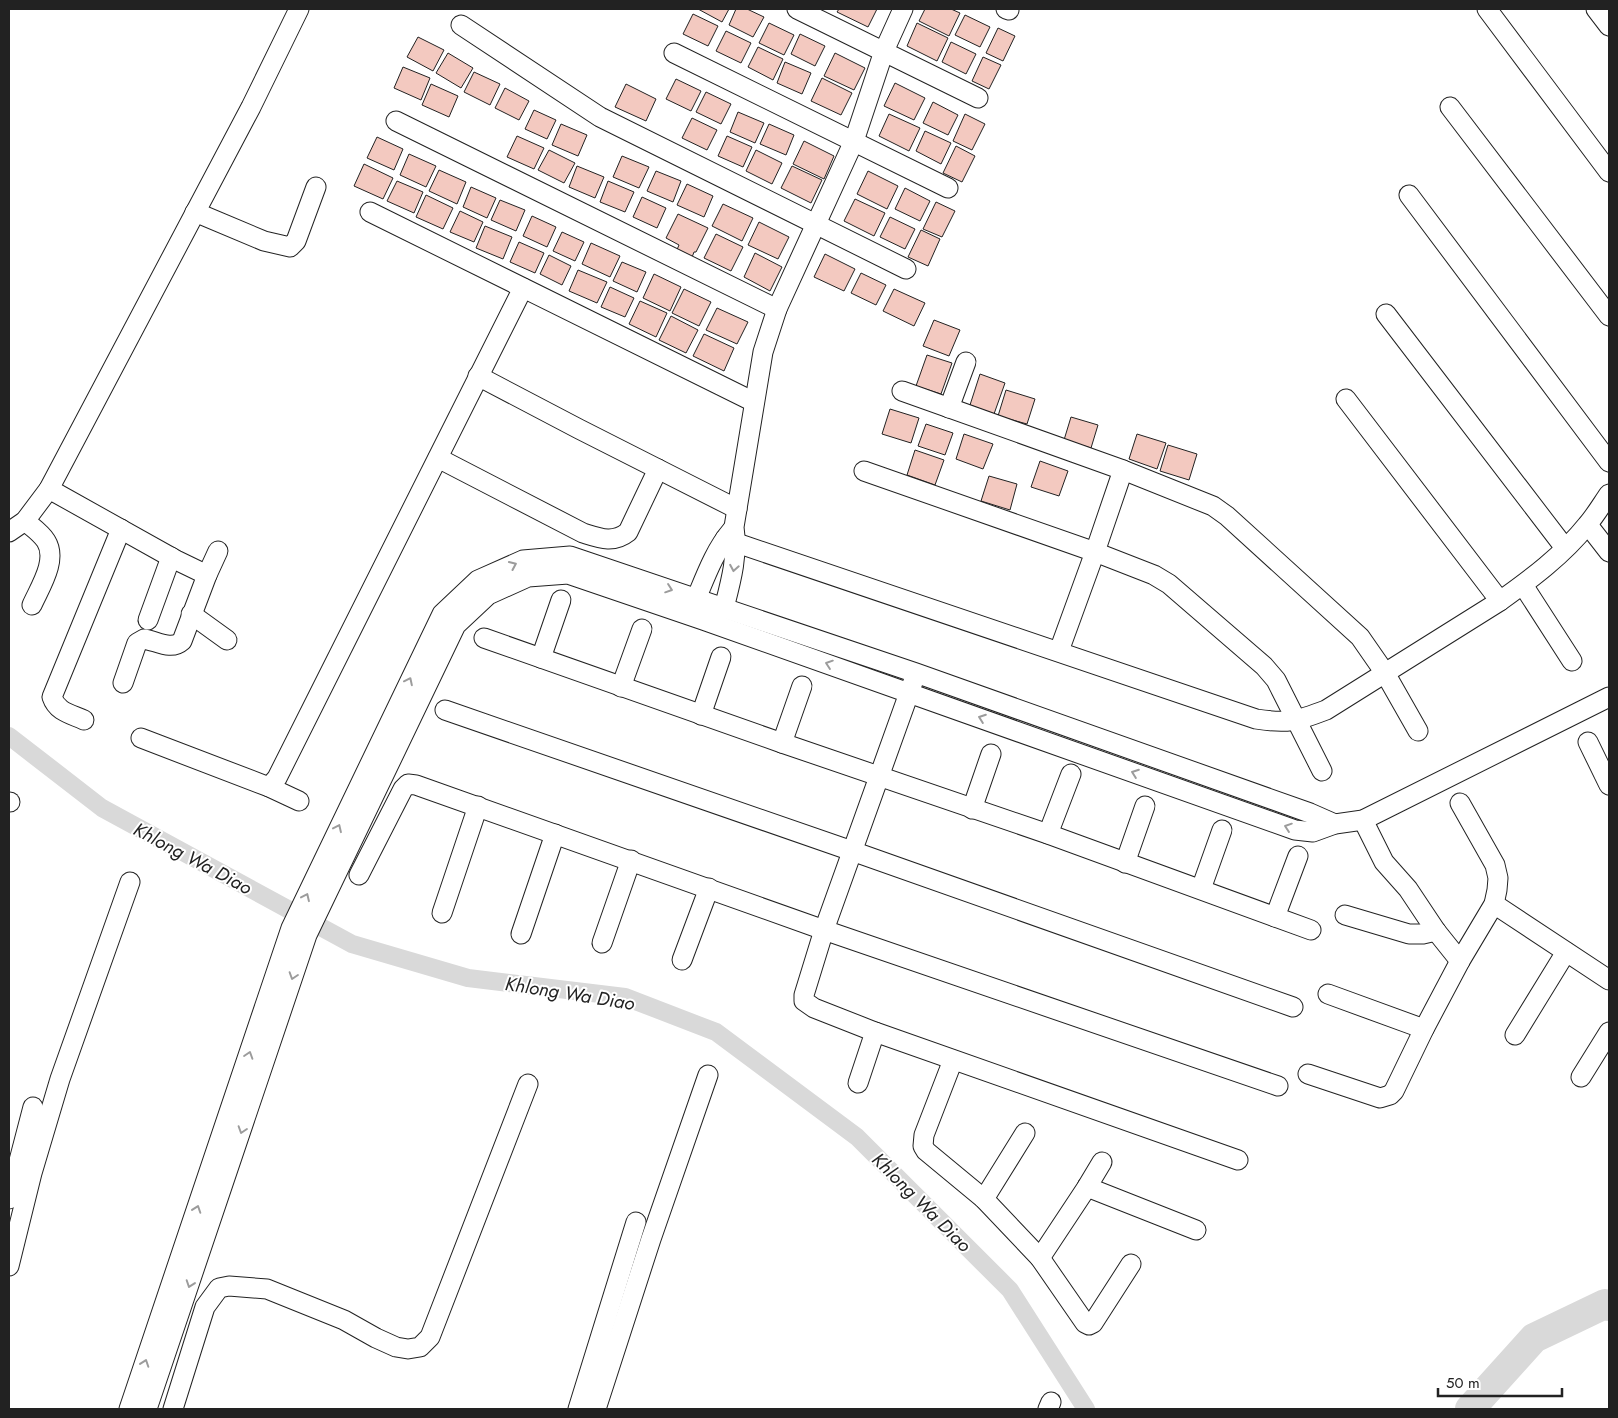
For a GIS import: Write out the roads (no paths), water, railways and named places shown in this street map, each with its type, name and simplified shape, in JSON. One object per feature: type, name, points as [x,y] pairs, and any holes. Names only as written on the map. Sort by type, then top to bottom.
[{"type":"street","points":[[9,532],[25,521],[50,489],[251,107],[299,9]]},
{"type":"street","points":[[797,9],[978,98]]},
{"type":"street","points":[[708,607],[734,570],[731,536],[763,352],[777,309],[854,141],[884,51],[903,9]]},
{"type":"street","points":[[1487,9],[1609,172]]},
{"type":"street","points":[[1596,9],[1609,26]]},
{"type":"street","points":[[461,25],[600,117],[906,270]]},
{"type":"street","points":[[674,53],[948,188]]},
{"type":"street","points":[[1450,107],[1609,316]]},
{"type":"street","points":[[396,121],[777,309]]},
{"type":"street","points":[[196,212],[264,241],[290,247],[296,241],[316,187]]},
{"type":"street","points":[[1409,195],[1609,462]]},
{"type":"street","points":[[370,212],[754,402]]},
{"type":"street","points":[[269,787],[277,778],[524,288]]},
{"type":"street","points":[[1386,314],[1565,548]]},
{"type":"street","points":[[949,408],[966,362]]},
{"type":"street","points":[[478,376],[737,508]]},
{"type":"street","points":[[902,391],[1123,470],[1213,506],[1227,516],[1360,638],[1385,673],[1418,731]]},
{"type":"street","points":[[1346,398],[1500,601]]},
{"type":"street","points":[[438,458],[582,533],[599,538],[614,539],[620,539],[628,532],[658,469]]},
{"type":"street","points":[[1059,651],[1123,470]]},
{"type":"street","points":[[864,471],[1095,552],[1154,575],[1169,584],[1264,666],[1276,680],[1322,770]]},
{"type":"street","points":[[50,489],[171,557],[207,575]]},
{"type":"street","points":[[731,536],[1256,719],[1276,722],[1297,720],[1326,710],[1500,601],[1523,585],[1565,548],[1588,525],[1609,494]]},
{"type":"street","points":[[25,521],[46,540],[50,552],[48,567],[32,605]]},
{"type":"street","points":[[1588,525],[1609,552]]},
{"type":"street","points":[[84,720],[60,710],[52,697],[121,529]]},
{"type":"street","points":[[708,607],[710,564],[731,536]]},
{"type":"street","points":[[122,683],[137,643],[144,639],[172,647],[182,641],[191,614],[218,550]]},
{"type":"street","points":[[148,1409],[214,1187],[300,929],[391,737],[442,614],[478,580],[523,560],[570,556],[708,607],[916,673],[1335,824]]},
{"type":"street","points":[[148,620],[171,557]]},
{"type":"street","points":[[1523,585],[1572,661]]},
{"type":"street","points":[[541,658],[561,600]]},
{"type":"street","points":[[708,607],[908,692],[1295,830],[1313,832],[1335,824],[1363,820],[1609,697]]},
{"type":"street","points":[[191,614],[227,640]]},
{"type":"street","points":[[622,687],[642,629]]},
{"type":"street","points":[[484,638],[701,715],[1048,834],[1311,930]]},
{"type":"street","points":[[701,715],[722,657]]},
{"type":"street","points":[[916,673],[824,930],[804,995],[804,1001],[814,1008],[875,1032],[1238,1160]]},
{"type":"street","points":[[782,743],[802,686]]},
{"type":"street","points":[[445,710],[1293,1007]]},
{"type":"street","points":[[141,738],[269,787],[299,801]]},
{"type":"street","points":[[1588,742],[1609,786]]},
{"type":"street","points":[[972,809],[991,754]]},
{"type":"street","points":[[1048,834],[1071,774]]},
{"type":"street","points":[[359,875],[403,789],[408,784],[416,784],[824,930],[1278,1086]]},
{"type":"street","points":[[1308,1074],[1380,1098],[1386,1097],[1394,1091],[1460,961],[1494,904],[1498,890],[1495,865],[1460,803]]},
{"type":"street","points":[[442,913],[478,806]]},
{"type":"street","points":[[1125,863],[1145,806]]},
{"type":"street","points":[[1363,820],[1384,862],[1408,889],[1436,931],[1460,961]]},
{"type":"street","points":[[1201,889],[1222,830]]},
{"type":"street","points":[[521,934],[555,834]]},
{"type":"street","points":[[1275,917],[1298,856]]},
{"type":"street","points":[[602,943],[631,860]]},
{"type":"street","points":[[9,1266],[32,1173],[60,1079],[130,882]]},
{"type":"street","points":[[682,960],[709,888]]},
{"type":"street","points":[[1494,904],[1609,980]]},
{"type":"street","points":[[1345,915],[1408,934],[1423,934],[1436,931]]},
{"type":"street","points":[[1515,1035],[1566,952]]},
{"type":"street","points":[[1328,994],[1424,1029]]},
{"type":"street","points":[[858,1083],[875,1032]]},
{"type":"street","points":[[1581,1077],[1609,1032]]},
{"type":"street","points":[[953,1060],[924,1135],[923,1146],[926,1151],[984,1199],[1040,1258],[1082,1320],[1089,1324],[1093,1323],[1131,1264]]},
{"type":"street","points":[[596,1409],[651,1239],[708,1075]]},
{"type":"street","points":[[173,1409],[205,1307],[219,1288],[229,1286],[267,1288],[344,1320],[396,1347],[408,1349],[420,1347],[430,1337],[528,1084]]},
{"type":"street","points":[[9,1199],[33,1107]]},
{"type":"street","points":[[984,1199],[1025,1133]]},
{"type":"street","points":[[1040,1258],[1102,1162]]},
{"type":"street","points":[[129,1409],[214,1187]]},
{"type":"street","points":[[1087,1187],[1196,1230]]},
{"type":"street","points":[[578,1409],[636,1222]]},
{"type":"waterway","name":"Khlong Wa Diao","points":[[9,736],[102,808],[352,944],[468,978],[625,997],[716,1032],[857,1137],[1010,1290],[1086,1409]]},
{"type":"waterway","points":[[1470,1409],[1534,1338],[1605,1304],[1609,1306]]}]
